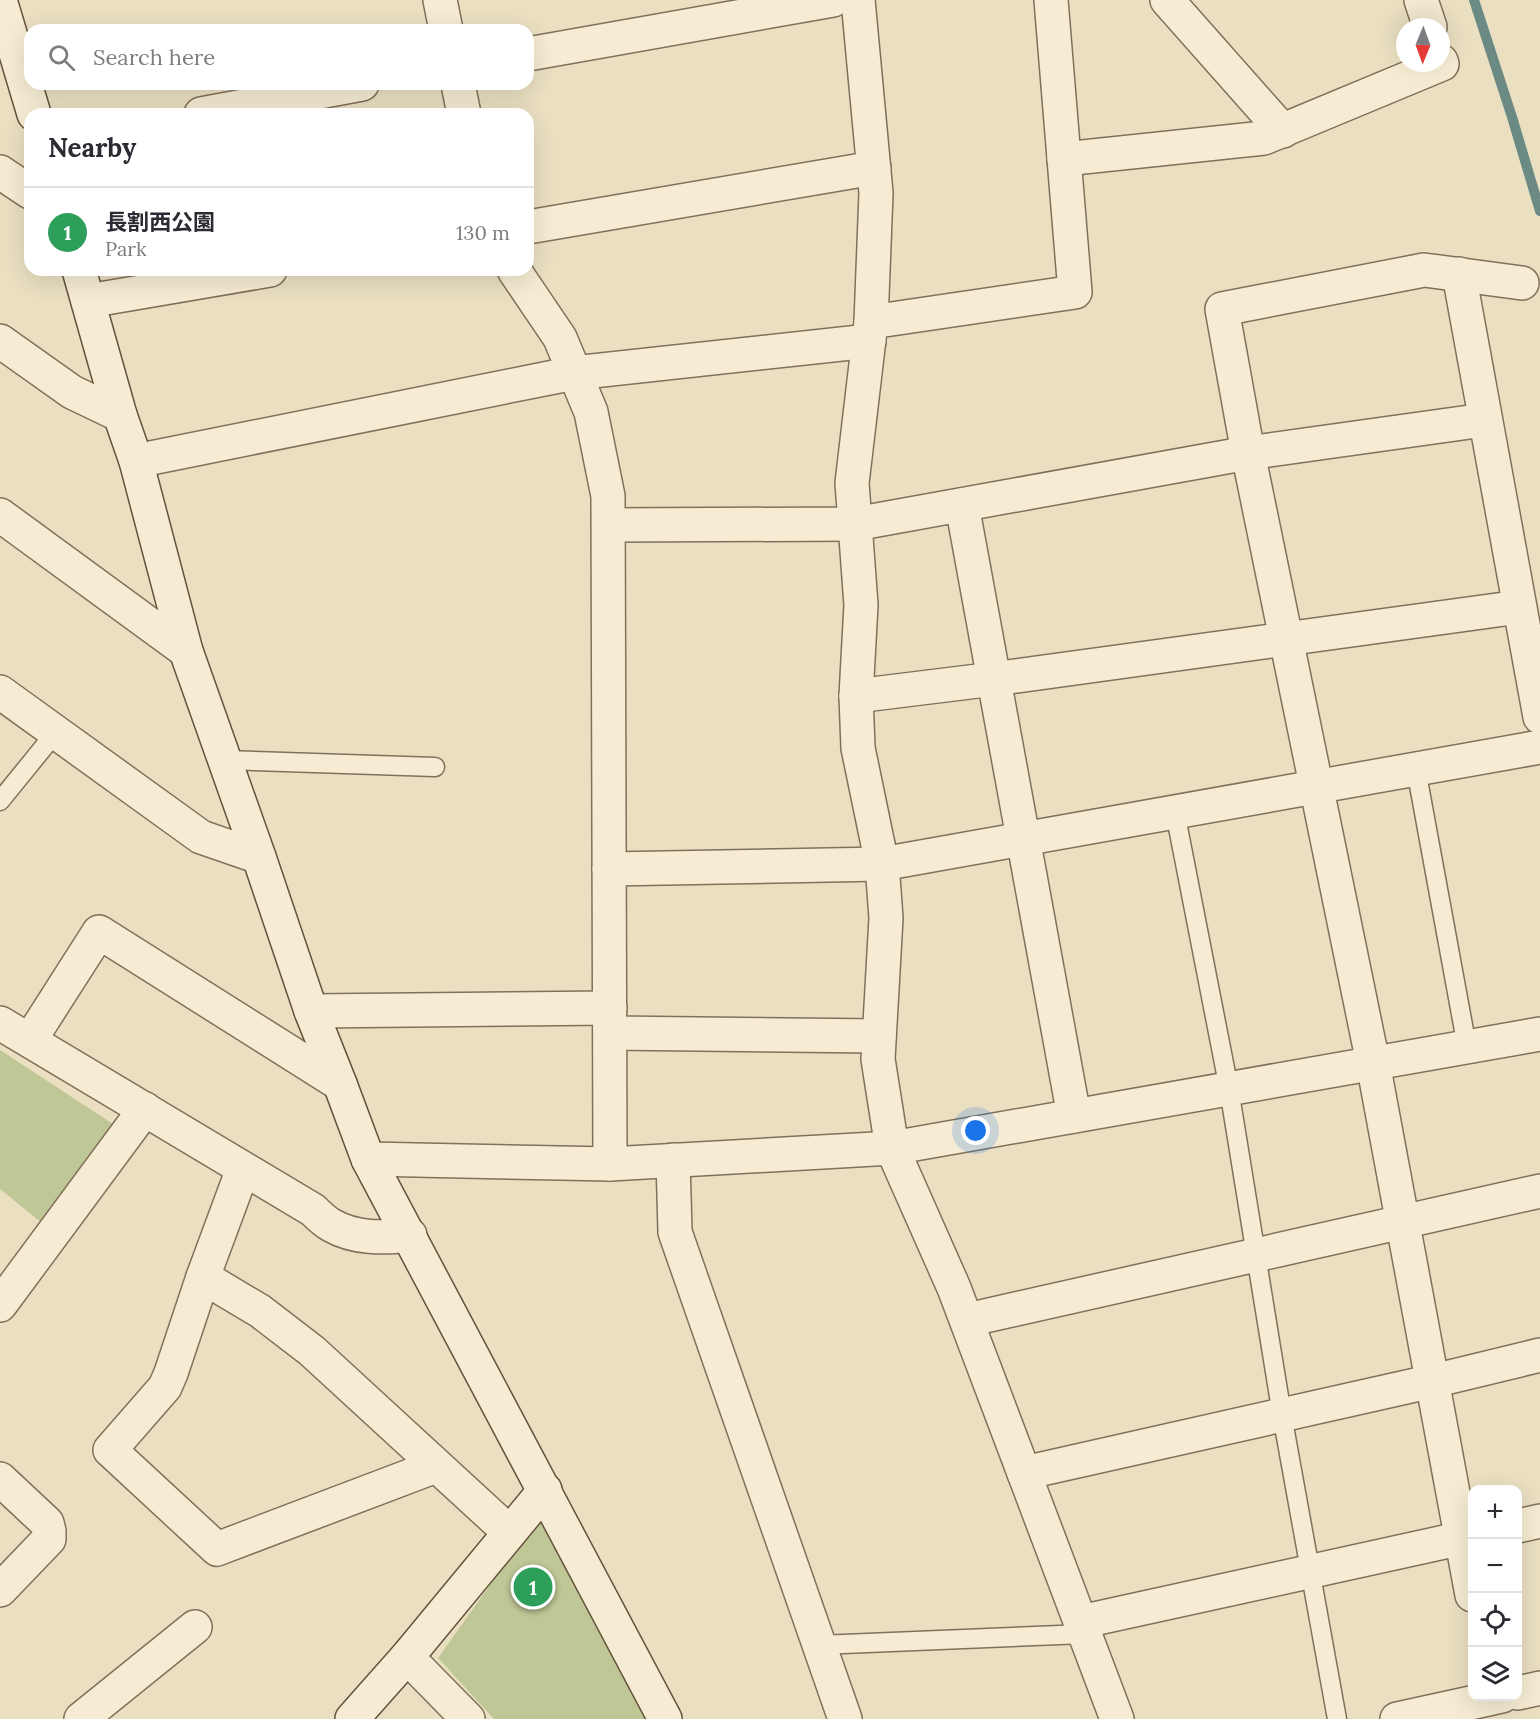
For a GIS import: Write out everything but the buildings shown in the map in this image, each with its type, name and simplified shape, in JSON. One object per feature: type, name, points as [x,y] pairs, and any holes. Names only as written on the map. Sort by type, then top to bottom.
[{"type":"street","points":[[0,0],[24,80]]},
{"type":"street","points":[[440,0],[445,24]]},
{"type":"street","points":[[534,53],[833,0]]},
{"type":"street","points":[[858,0],[876,193],[870,332],[852,483],[861,605],[856,696],[858,748],[882,864],[886,918],[878,1059],[892,1148],[967,1320],[1117,1719]]},
{"type":"street","points":[[136,461],[574,373],[870,332],[1075,292],[1051,0]]},
{"type":"street","points":[[1167,0],[1283,131]]},
{"type":"street","points":[[1421,0],[1427,18]]},
{"type":"street","points":[[1064,159],[1264,138],[1423,72]]},
{"type":"street","points":[[27,90],[32,108]]},
{"type":"street","points":[[233,108],[330,90]]},
{"type":"street","points":[[459,90],[463,108]]},
{"type":"street","points":[[534,226],[874,168]]},
{"type":"street","points":[[0,172],[24,188]]},
{"type":"street","points":[[1473,1593],[1467,1537],[1433,1381],[1373,1063],[1248,453],[1222,309],[1424,270],[1522,283]]},
{"type":"street","points":[[1459,274],[1540,717]]},
{"type":"street","points":[[81,276],[120,415],[136,461],[186,651],[311,1011],[368,1160],[410,1235],[665,1719]]},
{"type":"street","points":[[88,301],[235,276]]},
{"type":"street","points":[[518,276],[560,338],[591,412],[608,496],[610,1164]]},
{"type":"street","points":[[0,341],[72,392],[120,415]]},
{"type":"street","points":[[609,525],[855,524],[1248,453],[1484,420]]},
{"type":"street","points":[[962,505],[1074,1116]]},
{"type":"street","points":[[0,515],[186,651]]},
{"type":"street","points":[[856,696],[1519,607]]},
{"type":"street","points":[[0,692],[201,837],[259,857]]},
{"type":"street","points":[[609,869],[882,864],[1540,747]]},
{"type":"street","points":[[30,1040],[99,932],[340,1084]]},
{"type":"street","points":[[311,1011],[610,1021],[879,1036]]},
{"type":"street","points":[[0,1023],[313,1210],[330,1224],[350,1233],[370,1237],[410,1235]]},
{"type":"street","points":[[368,1160],[610,1164],[892,1148],[1540,1034]]},
{"type":"street","points":[[5,1287],[145,1109]]},
{"type":"street","points":[[673,1160],[675,1232],[844,1719]]},
{"type":"street","points":[[243,1168],[165,1387],[110,1450],[217,1549],[436,1466]]},
{"type":"street","points":[[967,1320],[1540,1191]]},
{"type":"street","points":[[203,1277],[260,1311],[312,1351],[509,1532]]},
{"type":"street","points":[[1024,1473],[1540,1355]]},
{"type":"street","points":[[0,1479],[46,1523],[49,1539],[0,1590]]},
{"type":"street","points":[[352,1719],[544,1490]]},
{"type":"street","points":[[1522,1525],[1540,1521]]},
{"type":"street","points":[[1082,1628],[1310,1572],[1467,1537]]},
{"type":"street","points":[[81,1719],[195,1627]]},
{"type":"street","points":[[406,1657],[468,1719]]},
{"type":"street","points":[[1522,1694],[1540,1688]]},
{"type":"street","points":[[1397,1719],[1500,1701]]},
{"type":"lane","points":[[0,801],[56,732]]},
{"type":"lane","points":[[224,760],[435,767]]},
{"type":"lane","points":[[1416,769],[1467,1047]]},
{"type":"lane","points":[[1175,812],[1228,1089],[1282,1415],[1337,1719]]},
{"type":"lane","points":[[819,1645],[1082,1628]]},
{"type":"green space","points":[[0,1050],[113,1124],[42,1223],[0,1189]]},
{"type":"green space","points":[[539,1516],[647,1719],[494,1719],[438,1658]]},
{"type":"waterway","points":[[1474,0],[1540,211]]},
{"type":"place","name":"長割西公園","points":[[533,1587]]}]
